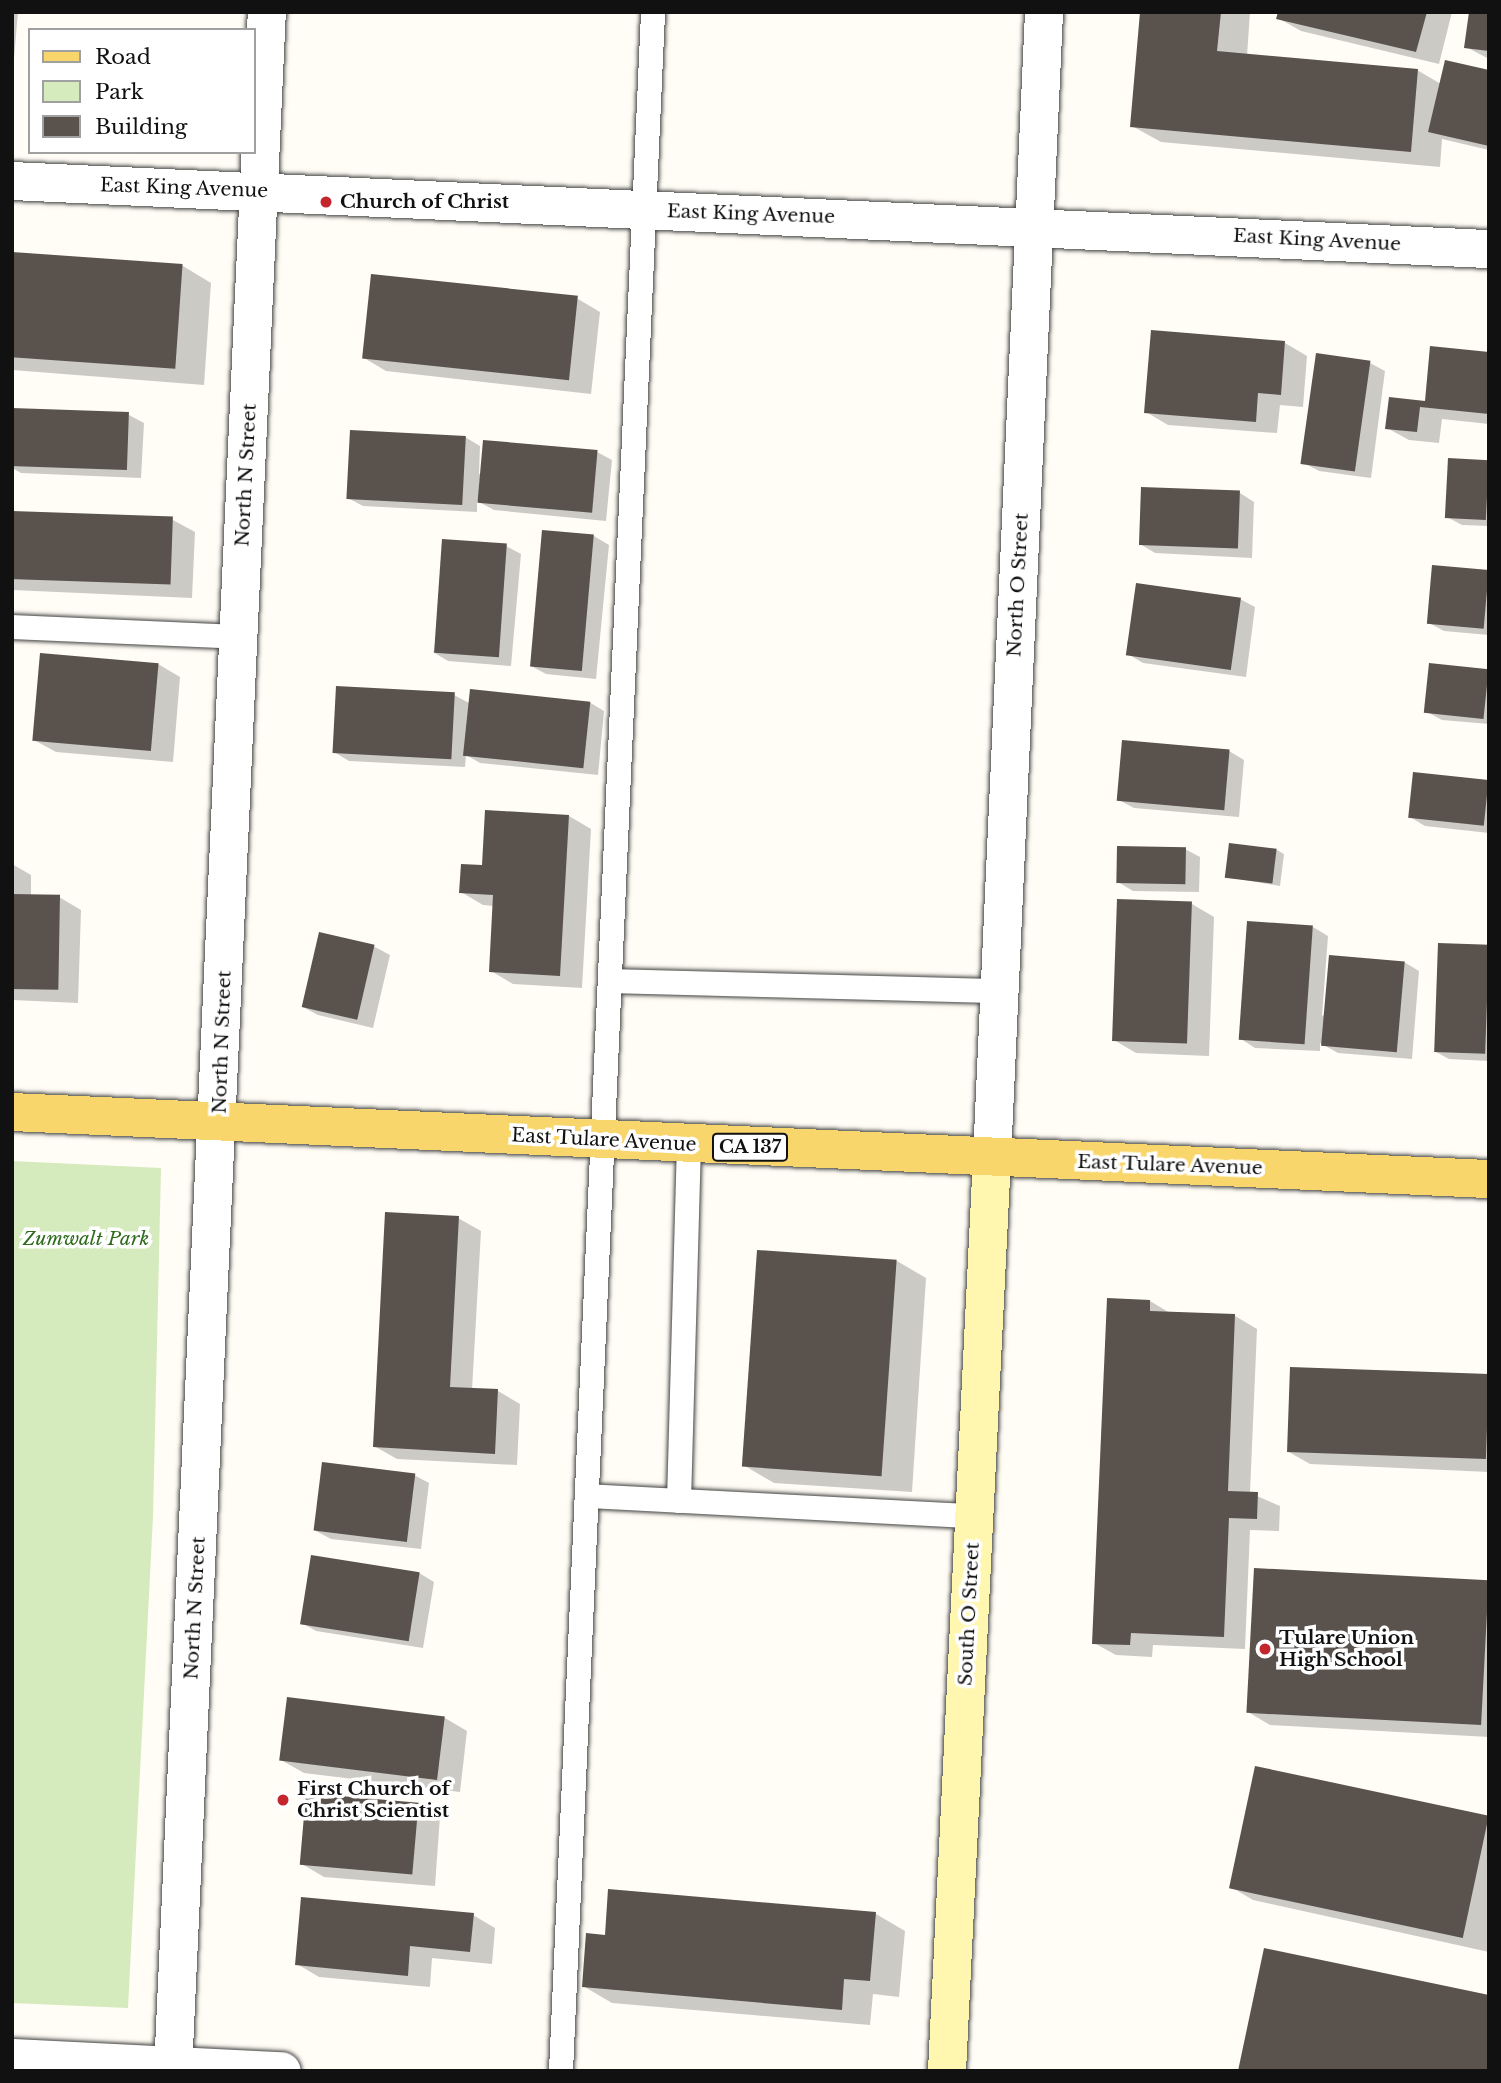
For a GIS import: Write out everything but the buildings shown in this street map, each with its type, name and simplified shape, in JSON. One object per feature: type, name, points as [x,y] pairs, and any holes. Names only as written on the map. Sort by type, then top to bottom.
[{"type":"main road","name":"East Tulare Avenue","points":[[12,1112],[219,1119],[603,1141],[1489,1179]]},
{"type":"main road","name":"South O Street","points":[[947,2071],[992,1158]]},
{"type":"street","name":"North N Street","points":[[173,2068],[219,1119],[267,12]]},
{"type":"street","name":"North O Street","points":[[992,1158],[1044,12]]},
{"type":"street","name":"East King Avenue","points":[[12,181],[1489,249]]},
{"type":"street","points":[[12,2058],[173,2068],[282,2071]]},
{"type":"lane","points":[[561,2071],[653,12]]},
{"type":"lane","points":[[12,627],[238,637]]},
{"type":"lane","points":[[611,981],[1000,991]]},
{"type":"lane","points":[[679,1501],[689,1145]]},
{"type":"lane","points":[[587,1496],[974,1516]]},
{"type":"green space","name":"Zumwalt Park","points":[[12,1161],[161,1168],[153,1516],[128,2008],[12,2003]]},
{"type":"place","name":"Church of Christ","points":[[326,202]]},
{"type":"place","name":"Tulare Union High School","points":[[1265,1649]]},
{"type":"place","name":"First Church of Christ Scientist","points":[[283,1800]]}]
